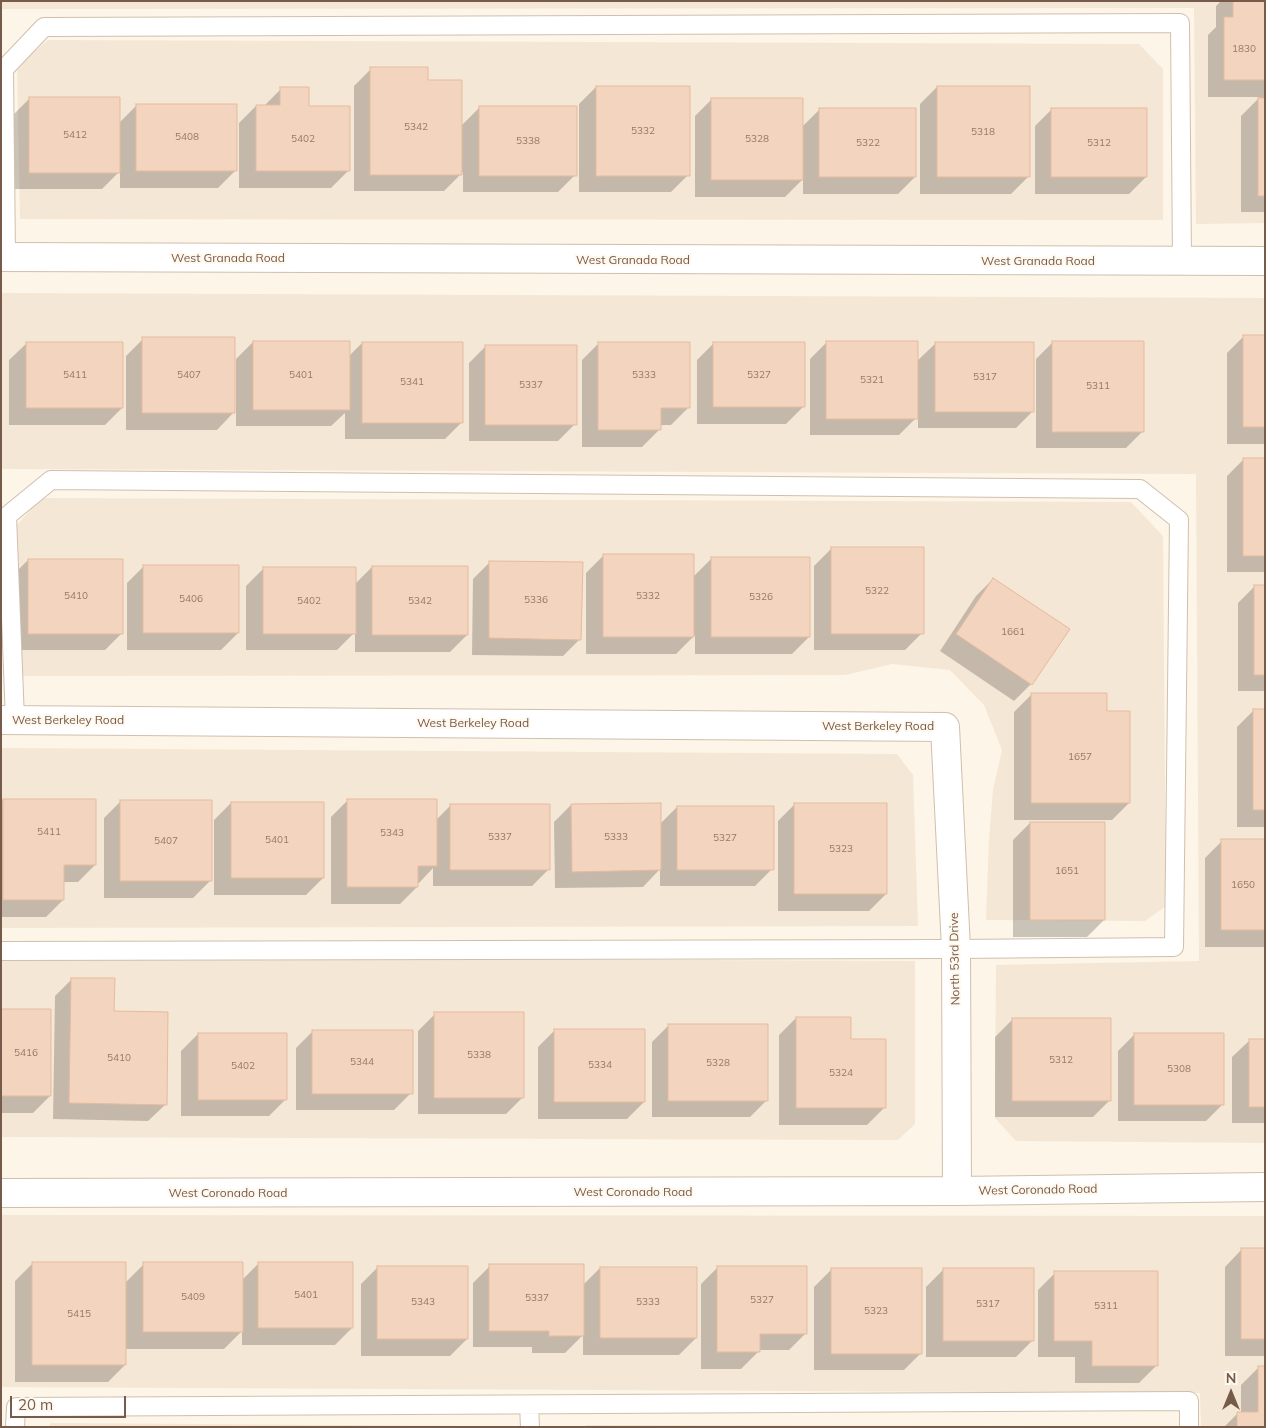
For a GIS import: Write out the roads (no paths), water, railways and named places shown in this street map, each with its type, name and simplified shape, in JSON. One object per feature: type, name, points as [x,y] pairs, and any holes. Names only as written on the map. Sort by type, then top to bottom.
[{"type":"street","name":"West Granada Road","points":[[4,257],[1265,261]]},
{"type":"street","name":"West Berkeley Road","points":[[8,720],[945,727]]},
{"type":"street","name":"North 53rd Drive","points":[[945,727],[956,948],[957,1191]]},
{"type":"street","name":"West Coronado Road","points":[[1,1193],[957,1191],[1265,1187]]},
{"type":"lane","points":[[4,257],[4,69],[44,27],[1180,23],[1182,262]]},
{"type":"lane","points":[[1,951],[1174,947],[1179,520],[1140,489],[51,480],[6,516],[8,720]]},
{"type":"lane","points":[[16,1427],[16,1407],[1189,1401],[1189,1427]]},
{"type":"lane","points":[[530,1404],[530,1427]]}]
